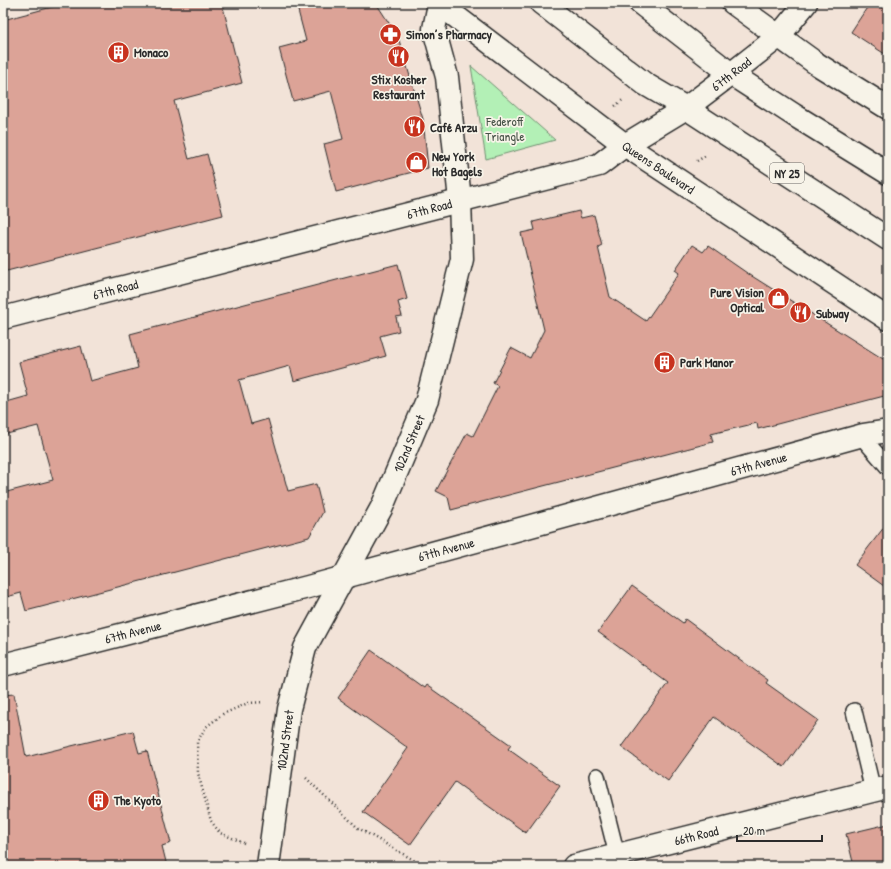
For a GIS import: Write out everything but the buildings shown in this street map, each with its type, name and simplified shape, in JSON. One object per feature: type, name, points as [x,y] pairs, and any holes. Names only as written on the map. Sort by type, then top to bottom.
[{"type":"street","name":"Queens Boulevard","points":[[439,3],[625,145],[888,319]]},
{"type":"street","name":"102nd Street","points":[[268,866],[289,709],[305,648],[382,507],[427,400],[462,259],[460,200],[447,77],[434,29],[439,3]]},
{"type":"street","name":"NY 25","points":[[541,3],[626,71],[888,238]]},
{"type":"street","points":[[640,3],[731,74],[888,173]]},
{"type":"street","points":[[733,3],[817,64],[888,108]]},
{"type":"street","name":"67th Road","points":[[3,318],[599,164],[625,145],[686,108],[731,74],[778,37],[806,3]]},
{"type":"street","name":"67th Avenue","points":[[3,665],[344,577],[861,436],[888,431]]},
{"type":"street","name":"66th Road","points":[[574,866],[881,789]]},
{"type":"lane","points":[[861,436],[888,467]]},
{"type":"lane","points":[[854,710],[881,789]]},
{"type":"lane","points":[[597,776],[617,855]]},
{"type":"path","points":[[612,109],[626,98]]},
{"type":"path","points":[[244,843],[220,833],[211,821],[198,773],[198,742],[206,726],[223,714],[248,703],[266,702]]},
{"type":"path","points":[[304,776],[358,828],[424,866]]},
{"type":"green space","name":"Federoff Triangle","points":[[471,66],[555,140],[486,159]]},
{"type":"place","name":"Simon’s Pharmacy","points":[[390,34]]},
{"type":"place","name":"Monaco","points":[[119,52]]},
{"type":"place","name":"Stix Kosher Restaurant","points":[[399,57]]},
{"type":"place","name":"Café Arzu","points":[[414,127]]},
{"type":"place","name":"New York Hot Bagels","points":[[417,163]]},
{"type":"place","name":"Pure Vision Optical","points":[[779,299]]},
{"type":"place","name":"Subway","points":[[800,313]]},
{"type":"place","name":"Park Manor","points":[[664,362]]},
{"type":"place","name":"The Kyoto","points":[[99,800]]}]
